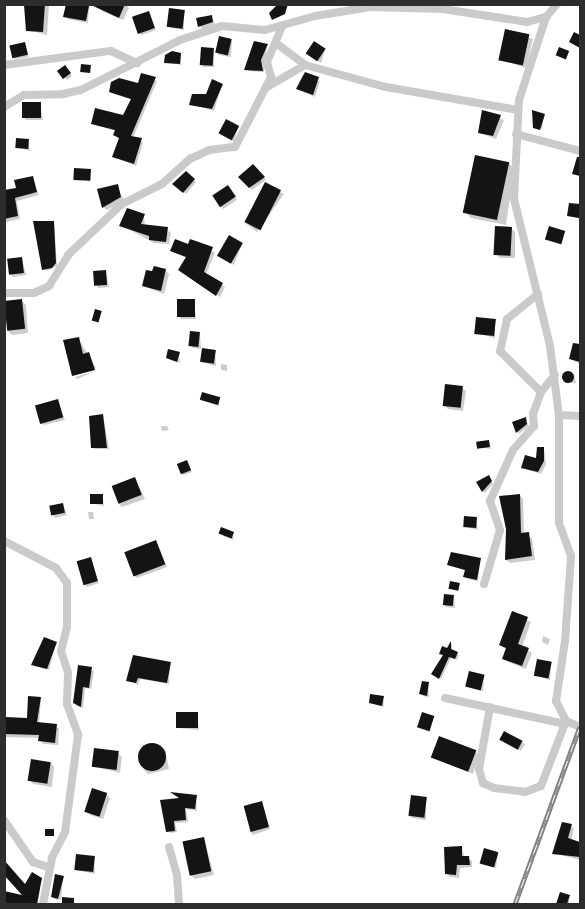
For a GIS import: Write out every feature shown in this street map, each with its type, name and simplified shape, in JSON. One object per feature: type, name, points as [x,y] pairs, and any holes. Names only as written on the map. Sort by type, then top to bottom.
[{"type":"street","points":[[557,4],[546,17],[518,110],[514,199],[555,375],[560,415],[559,523],[571,556],[565,641],[555,692],[558,709],[566,723]]},
{"type":"street","points":[[4,107],[24,95],[63,94],[81,90],[200,32],[222,26],[247,30],[282,27],[315,16],[370,8],[434,9],[527,22],[546,17]]},
{"type":"street","points":[[4,293],[34,293],[49,286],[68,255],[122,204],[162,184],[190,159],[208,150],[235,147],[244,135],[254,104],[266,88],[271,76],[267,62],[282,27]]},
{"type":"street","points":[[276,43],[306,65],[441,99],[518,110]]},
{"type":"street","points":[[4,65],[111,51],[137,63]]},
{"type":"street","points":[[266,88],[306,65]]},
{"type":"street","points":[[516,134],[580,151]]},
{"type":"street","points":[[537,294],[507,319],[500,351],[541,392]]},
{"type":"street","points":[[484,584],[500,530],[490,501],[513,450],[534,426],[533,414],[541,392],[555,375]]},
{"type":"street","points":[[560,415],[580,416]]},
{"type":"street","points":[[4,541],[56,568],[67,583],[67,627],[61,651],[68,673],[67,704],[78,735],[65,832],[50,868],[43,904]]},
{"type":"street","points":[[445,698],[580,727]]},
{"type":"street","points":[[490,708],[479,770],[483,783],[494,788],[525,792],[541,786],[566,723]]},
{"type":"street","points":[[4,820],[33,862],[50,868]]},
{"type":"street","points":[[169,847],[177,875],[180,904]]},
{"type":"building","points":[[45,4],[43,32],[26,31],[24,5]]},
{"type":"building","points":[[66,4],[89,6],[86,21],[63,17]]},
{"type":"building","points":[[89,4],[125,4],[119,18]]},
{"type":"building","points":[[278,4],[288,4],[285,14],[272,20],[269,13]]},
{"type":"building","points":[[169,8],[185,10],[183,29],[167,27]]},
{"type":"building","points":[[149,11],[155,28],[138,34],[132,17]]},
{"type":"building","points":[[212,15],[213,22],[198,27],[196,18]]},
{"type":"building","points":[[505,29],[529,34],[523,65],[498,60]]},
{"type":"building","points":[[574,32],[580,35],[580,48],[569,42]]},
{"type":"building","points":[[219,36],[232,39],[228,55],[215,53]]},
{"type":"building","points":[[254,41],[268,44],[261,60],[263,71],[244,70]]},
{"type":"building","points":[[314,41],[326,49],[317,61],[306,53]]},
{"type":"building","points":[[25,42],[28,55],[12,58],[9,46]]},
{"type":"building","points":[[201,47],[214,48],[213,66],[200,65]]},
{"type":"building","points":[[559,47],[569,51],[566,59],[556,55]]},
{"type":"building","points":[[172,51],[181,53],[180,64],[164,63],[165,55]]},
{"type":"building","points":[[81,64],[91,65],[90,73],[80,72]]},
{"type":"building","points":[[65,65],[71,73],[63,79],[57,71]]},
{"type":"building","points":[[305,72],[319,77],[313,95],[296,89]]},
{"type":"building","points":[[141,73],[156,77],[131,136],[142,138],[134,164],[112,157],[119,138],[113,135],[115,130],[91,124],[95,108],[123,115],[131,99],[109,92],[111,82],[119,78],[138,83]]},
{"type":"building","points":[[212,79],[223,84],[212,109],[189,105],[192,94],[206,94]]},
{"type":"building","points":[[22,102],[41,102],[41,118],[22,118]]},
{"type":"building","points":[[482,110],[501,115],[493,136],[478,133]]},
{"type":"building","points":[[532,110],[545,114],[540,130],[533,128]]},
{"type":"building","points":[[226,119],[239,126],[232,140],[218,133]]},
{"type":"building","points":[[16,138],[29,139],[28,149],[15,148]]},
{"type":"building","points":[[475,155],[509,162],[497,220],[463,213]]},
{"type":"building","points":[[577,157],[580,157],[580,176],[572,174]]},
{"type":"building","points":[[253,164],[265,177],[249,188],[238,177]]},
{"type":"building","points":[[74,168],[91,169],[90,181],[73,180]]},
{"type":"building","points":[[186,171],[195,179],[183,193],[172,184]]},
{"type":"building","points":[[33,176],[37,192],[15,198],[18,216],[4,219],[4,190],[16,188],[14,180]]},
{"type":"building","points":[[265,182],[281,190],[261,230],[245,222]]},
{"type":"building","points":[[118,184],[121,197],[102,208],[97,189]]},
{"type":"building","points":[[228,185],[236,197],[220,207],[212,196]]},
{"type":"building","points":[[569,203],[580,204],[579,218],[567,216]]},
{"type":"building","points":[[127,208],[145,214],[141,224],[168,227],[166,242],[149,240],[149,236],[119,226]]},
{"type":"building","points":[[33,221],[54,221],[56,263],[52,268],[42,270]]},
{"type":"building","points":[[495,226],[512,227],[510,256],[493,255]]},
{"type":"building","points":[[549,226],[565,231],[561,244],[545,239]]},
{"type":"building","points":[[229,235],[243,243],[231,264],[217,256]]},
{"type":"building","points":[[175,239],[188,244],[190,239],[213,247],[204,272],[223,283],[216,296],[178,270],[186,257],[170,251]]},
{"type":"building","points":[[22,257],[24,273],[9,275],[7,259]]},
{"type":"building","points":[[154,266],[166,269],[161,291],[142,286],[146,270],[152,271]]},
{"type":"building","points":[[106,270],[107,285],[94,286],[93,271]]},
{"type":"building","points":[[22,299],[25,329],[7,331],[4,301]]},
{"type":"building","points":[[177,299],[195,299],[195,317],[177,317]]},
{"type":"building","points":[[95,309],[102,311],[98,322],[92,321]]},
{"type":"building","points":[[476,317],[496,319],[494,336],[474,334]]},
{"type":"building","points":[[190,331],[200,332],[198,347],[188,346]]},
{"type":"building","points":[[79,337],[83,354],[89,352],[95,370],[72,376],[63,340]]},
{"type":"building","points":[[573,343],[580,344],[580,362],[569,359]]},
{"type":"building","points":[[202,348],[216,350],[214,364],[200,362]]},
{"type":"building","points":[[168,349],[180,352],[177,362],[166,358]]},
{"type":"building","points":[[570,371],[573,372],[573,382],[566,383],[563,382],[562,375],[563,372]]},
{"type":"building","points":[[445,384],[463,386],[461,408],[443,406]]},
{"type":"building","points":[[202,392],[220,397],[218,405],[200,400]]},
{"type":"building","points":[[58,399],[63,417],[40,424],[35,406]]},
{"type":"building","points":[[103,414],[107,448],[91,448],[89,416]]},
{"type":"building","points":[[526,417],[527,424],[516,433],[512,422]]},
{"type":"building","points":[[489,440],[490,447],[477,449],[476,442]]},
{"type":"building","points":[[537,447],[544,447],[544,461],[538,472],[521,468],[525,455],[536,458]]},
{"type":"building","points":[[187,460],[191,470],[181,474],[177,464]]},
{"type":"building","points":[[489,475],[492,481],[482,492],[476,482]]},
{"type":"building","points":[[135,477],[142,495],[118,504],[112,486]]},
{"type":"building","points":[[90,494],[103,494],[103,504],[90,504]]},
{"type":"building","points":[[520,494],[521,533],[529,532],[532,556],[505,560],[506,529],[499,496]]},
{"type":"building","points":[[63,503],[65,513],[51,515],[49,506]]},
{"type":"building","points":[[464,516],[477,517],[476,528],[463,527]]},
{"type":"building","points":[[221,527],[234,532],[232,539],[218,534]]},
{"type":"building","points":[[156,540],[165,564],[134,576],[124,552]]},
{"type":"building","points":[[451,552],[481,558],[477,580],[463,577],[465,570],[447,565]]},
{"type":"building","points":[[91,557],[98,581],[83,585],[77,561]]},
{"type":"building","points":[[450,581],[460,583],[458,591],[448,589]]},
{"type":"building","points":[[444,594],[454,595],[453,606],[443,605]]},
{"type":"building","points":[[512,611],[528,617],[518,644],[529,648],[522,666],[502,659],[506,648],[499,645]]},
{"type":"building","points":[[44,637],[57,642],[47,669],[31,665]]},
{"type":"building","points":[[451,641],[451,649],[458,652],[455,659],[449,657],[439,679],[431,674],[443,655],[439,654],[442,646],[447,648]]},
{"type":"building","points":[[133,655],[171,662],[167,683],[138,678],[136,683],[126,681]]},
{"type":"building","points":[[537,659],[552,662],[548,679],[534,676]]},
{"type":"building","points":[[78,665],[92,667],[89,688],[83,687],[81,707],[73,703]]},
{"type":"building","points":[[469,671],[485,675],[481,690],[465,687]]},
{"type":"building","points":[[422,681],[429,682],[427,696],[419,694]]},
{"type":"building","points":[[370,694],[384,696],[382,706],[369,703]]},
{"type":"building","points":[[28,696],[41,697],[37,722],[57,724],[55,743],[38,741],[39,735],[4,734],[5,717],[27,718]]},
{"type":"building","points":[[176,712],[198,712],[198,728],[176,728]]},
{"type":"building","points":[[422,712],[434,716],[429,731],[417,727]]},
{"type":"building","points":[[504,731],[523,741],[518,750],[499,740]]},
{"type":"building","points":[[439,736],[476,750],[468,772],[431,757]]},
{"type":"building","points":[[152,743],[162,747],[166,757],[162,767],[152,771],[142,767],[138,757],[142,747]]},
{"type":"building","points":[[94,748],[119,751],[116,770],[92,767]]},
{"type":"building","points":[[31,759],[51,762],[47,784],[28,781]]},
{"type":"building","points":[[92,788],[107,793],[99,817],[84,812]]},
{"type":"building","points":[[170,792],[197,795],[195,809],[185,808],[186,820],[174,821],[175,831],[166,832],[160,800],[179,798]]},
{"type":"building","points":[[411,795],[427,797],[424,818],[408,816]]},
{"type":"building","points":[[262,801],[269,827],[251,832],[244,806]]},
{"type":"building","points":[[562,822],[572,824],[568,838],[580,842],[580,857],[552,854]]},
{"type":"building","points":[[45,829],[54,829],[54,836],[45,836]]},
{"type":"building","points":[[204,837],[211,871],[190,876],[182,842]]},
{"type":"building","points":[[462,846],[462,856],[469,856],[470,865],[457,865],[456,875],[445,874],[444,847]]},
{"type":"building","points":[[484,848],[498,852],[494,868],[480,863]]},
{"type":"building","points":[[76,854],[95,856],[93,872],[74,870]]},
{"type":"building","points":[[4,860],[25,884],[32,872],[42,878],[37,904],[4,904],[4,891],[22,895],[4,875]]},
{"type":"building","points":[[55,874],[64,876],[58,899],[51,897]]},
{"type":"building","points":[[560,892],[570,895],[567,904],[556,904]]},
{"type":"building","points":[[62,897],[74,898],[74,904],[62,904]]},
{"type":"railway","points":[[515,904],[580,726]]}]
